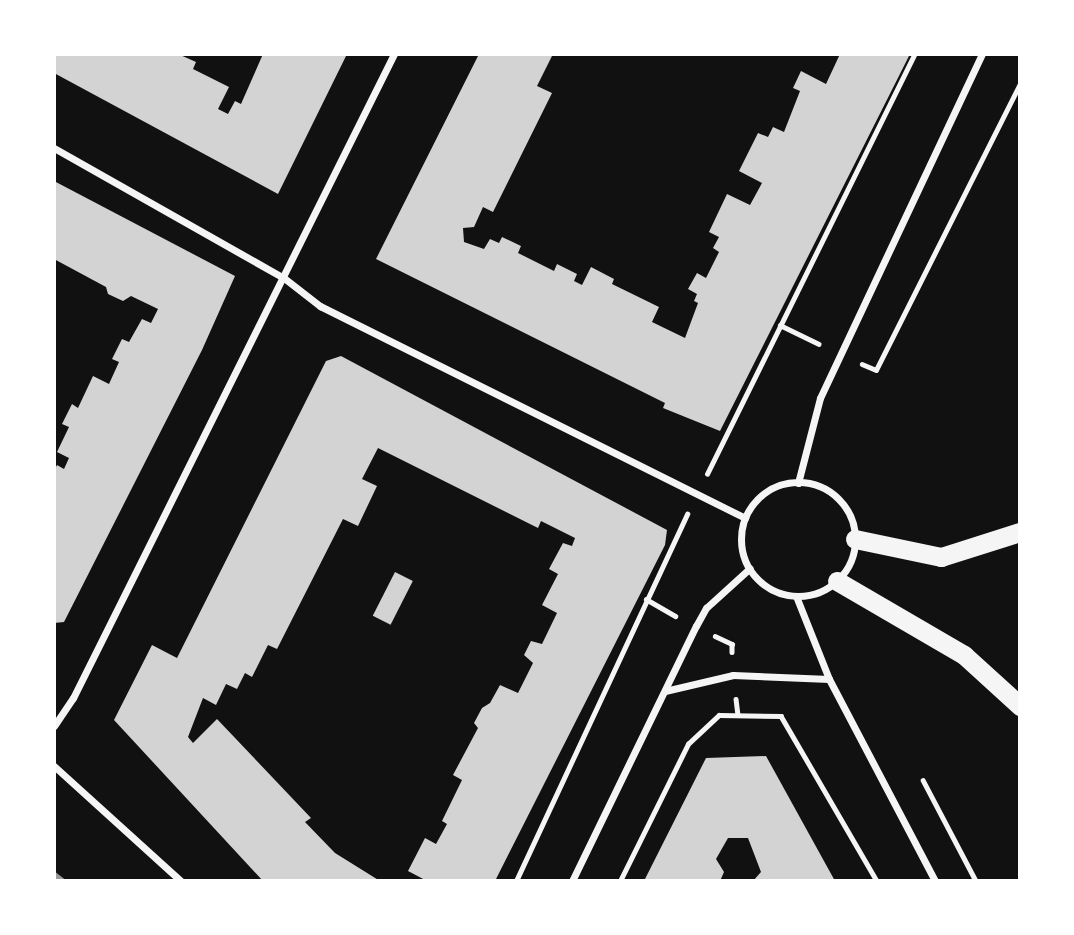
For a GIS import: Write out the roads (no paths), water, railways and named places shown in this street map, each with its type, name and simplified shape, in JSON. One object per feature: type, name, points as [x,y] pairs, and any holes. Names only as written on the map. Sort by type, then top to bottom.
[{"type":"highway","points":[[855,539],[941,557],[1020,532]]},
{"type":"highway","points":[[837,580],[964,655],[1020,706]]},
{"type":"street","points":[[54,726],[73,698],[394,54]]},
{"type":"street","points":[[798,482],[820,398],[982,54]]},
{"type":"street","points":[[54,148],[284,278],[320,306],[745,518]]},
{"type":"street","points":[[798,482],[833,493],[848,511],[855,539],[850,562],[837,580],[796,596],[773,590],[750,568],[742,548],[745,518],[765,492],[798,482]]},
{"type":"street","points":[[572,881],[706,608],[750,568]]},
{"type":"street","points":[[796,596],[829,679],[935,881]]},
{"type":"street","points":[[665,691],[733,675],[829,679]]},
{"type":"street","points":[[54,766],[181,881]]},
{"type":"railway","points":[[54,874],[63,881]]}]
